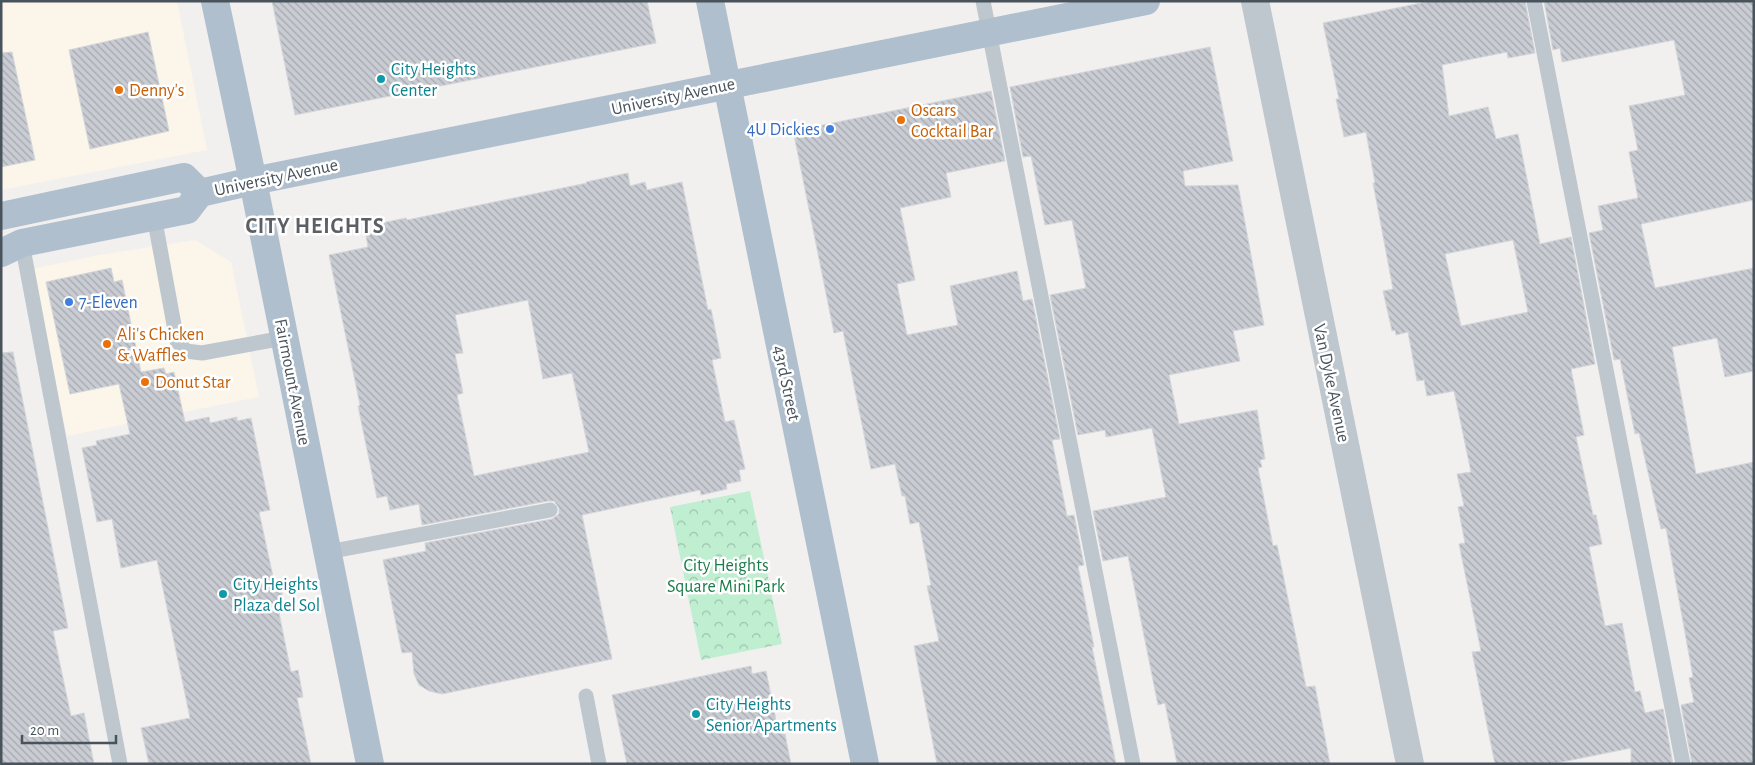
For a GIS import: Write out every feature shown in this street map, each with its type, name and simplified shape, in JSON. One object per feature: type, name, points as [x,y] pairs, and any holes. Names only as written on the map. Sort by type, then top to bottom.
[{"type":"main road","name":"Fairmount Avenue","points":[[215,1],[370,764]]},
{"type":"main road","name":"43rd Street","points":[[710,1],[865,764]]},
{"type":"main road","name":"University Avenue","points":[[11,248],[187,210],[200,193],[253,181],[1146,1]]},
{"type":"main road","name":"University Avenue","points":[[1,216],[184,177],[200,193]]},
{"type":"street","name":"Van Dyke Avenue","points":[[1256,1],[1410,764]]},
{"type":"lane","points":[[983,1],[1133,764]]},
{"type":"lane","points":[[1534,1],[1682,764]]},
{"type":"lane","points":[[154,216],[177,341],[186,351],[202,353],[284,338]]},
{"type":"lane","points":[[11,248],[120,764]]},
{"type":"lane","points":[[328,552],[550,510]]},
{"type":"lane","points":[[586,696],[599,764]]},
{"type":"shaded area","points":[[1,1],[177,1],[207,150],[1,190]]},
{"type":"shaded area","points":[[195,240],[231,262],[259,397],[67,436],[32,269],[99,255]]},
{"type":"green space","name":"City Heights Square Mini Park","points":[[750,491],[782,644],[701,660],[670,507]]},
{"type":"building","name":"City Heights Center","points":[[272,1],[647,1],[656,43],[295,115]]},
{"type":"building","points":[[1431,1],[1525,1],[1535,53],[1508,58],[1507,52],[1442,65],[1449,116],[1488,107],[1496,139],[1518,134],[1540,244],[1571,237],[1595,364],[1571,369],[1584,435],[1576,437],[1593,515],[1596,515],[1602,544],[1589,547],[1605,626],[1622,623],[1635,692],[1640,691],[1645,713],[1663,709],[1673,764],[1631,764],[1631,748],[1552,764],[1495,764],[1472,652],[1481,651],[1459,544],[1465,543],[1458,507],[1464,506],[1457,474],[1471,472],[1454,391],[1427,396],[1424,380],[1417,381],[1408,332],[1396,335],[1395,330],[1392,331],[1383,291],[1393,289],[1373,183],[1375,183],[1366,132],[1344,137],[1336,99],[1339,99],[1323,23]],"holes":[[[1513,240],[1528,312],[1461,326],[1445,254]]]},
{"type":"building","points":[[1544,1],[1754,1],[1754,200],[1641,224],[1655,288],[1754,268],[1754,371],[1725,377],[1717,338],[1672,347],[1696,474],[1754,462],[1754,764],[1692,764],[1681,705],[1694,702],[1689,678],[1693,677],[1666,528],[1661,529],[1639,433],[1635,434],[1620,359],[1614,360],[1589,233],[1603,230],[1598,206],[1638,198],[1629,152],[1638,150],[1629,106],[1685,95],[1674,40],[1562,62],[1560,48],[1553,50]]},
{"type":"building","name":"Denny's","points":[[148,32],[169,131],[90,149],[69,50]]},
{"type":"building","points":[[1210,47],[1233,161],[1183,171],[1185,186],[1238,185],[1264,325],[1233,331],[1240,361],[1169,375],[1179,424],[1257,410],[1265,459],[1260,460],[1262,467],[1258,468],[1273,546],[1277,545],[1306,687],[1315,686],[1330,764],[1177,764],[1165,703],[1158,705],[1128,556],[1103,561],[1093,511],[1166,497],[1152,428],[1106,437],[1105,430],[1078,435],[1050,295],[1086,288],[1072,220],[1045,225],[1031,156],[1023,157],[1010,87]]},
{"type":"building","points":[[12,52],[35,160],[1,167],[1,53]]},
{"type":"building","points":[[991,91],[1005,161],[946,173],[951,197],[900,208],[915,280],[897,284],[907,335],[958,325],[950,286],[1017,271],[1023,301],[1032,299],[1060,439],[1052,440],[1067,516],[1074,515],[1084,565],[1078,566],[1094,647],[1092,647],[1116,764],[937,764],[914,646],[939,641],[927,586],[931,585],[919,522],[910,524],[905,496],[902,496],[895,464],[871,469],[843,331],[834,333],[794,135],[803,129]]},
{"type":"building","points":[[628,173],[630,186],[645,182],[647,190],[682,182],[708,310],[711,309],[721,358],[712,360],[725,422],[734,420],[745,469],[739,470],[741,481],[726,484],[727,489],[701,495],[700,490],[582,515],[612,659],[442,694],[429,691],[419,685],[414,674],[412,652],[402,653],[383,560],[426,551],[425,543],[552,519],[559,514],[559,508],[554,501],[548,501],[422,525],[419,504],[390,510],[387,496],[377,498],[329,255],[368,247],[366,235],[378,232],[377,224],[406,218],[407,220]],"holes":[[[528,300],[543,379],[572,373],[589,452],[474,476],[457,395],[463,393],[455,354],[463,353],[455,315]]]},
{"type":"building","name":"City Heights Plaza del Sol","points":[[111,268],[114,282],[122,280],[141,372],[164,368],[166,374],[174,372],[185,422],[209,417],[210,423],[237,417],[237,421],[251,418],[270,510],[259,512],[274,581],[279,580],[285,607],[278,608],[291,672],[298,670],[303,697],[297,698],[311,764],[149,764],[141,728],[190,718],[157,560],[121,568],[112,519],[97,522],[82,448],[97,445],[96,441],[130,434],[119,384],[70,394],[46,282]]},
{"type":"building","points":[[13,352],[68,628],[53,631],[71,716],[84,713],[94,764],[1,764],[1,353]]},
{"type":"building","name":"City Heights Senior Apartments","points":[[751,666],[752,674],[766,671],[778,730],[784,729],[791,764],[627,764],[612,695]]},
{"type":"place","name":"City Heights Center","points":[[381,79]]},
{"type":"place","name":"Denny's","points":[[119,90]]},
{"type":"place","name":"Oscars Cocktail Bar","points":[[901,120]]},
{"type":"place","name":"4U Dickies","points":[[830,129]]},
{"type":"place","name":"7-Eleven","points":[[69,302]]},
{"type":"place","name":"Ali's Chicken & Waffles","points":[[107,344]]},
{"type":"place","name":"Donut Star","points":[[145,382]]},
{"type":"place","name":"City Heights Plaza del Sol","points":[[223,594]]},
{"type":"place","name":"City Heights Senior Apartments","points":[[696,714]]},
{"type":"district","name":"CITY HEIGHTS","points":[[315,225]]}]
